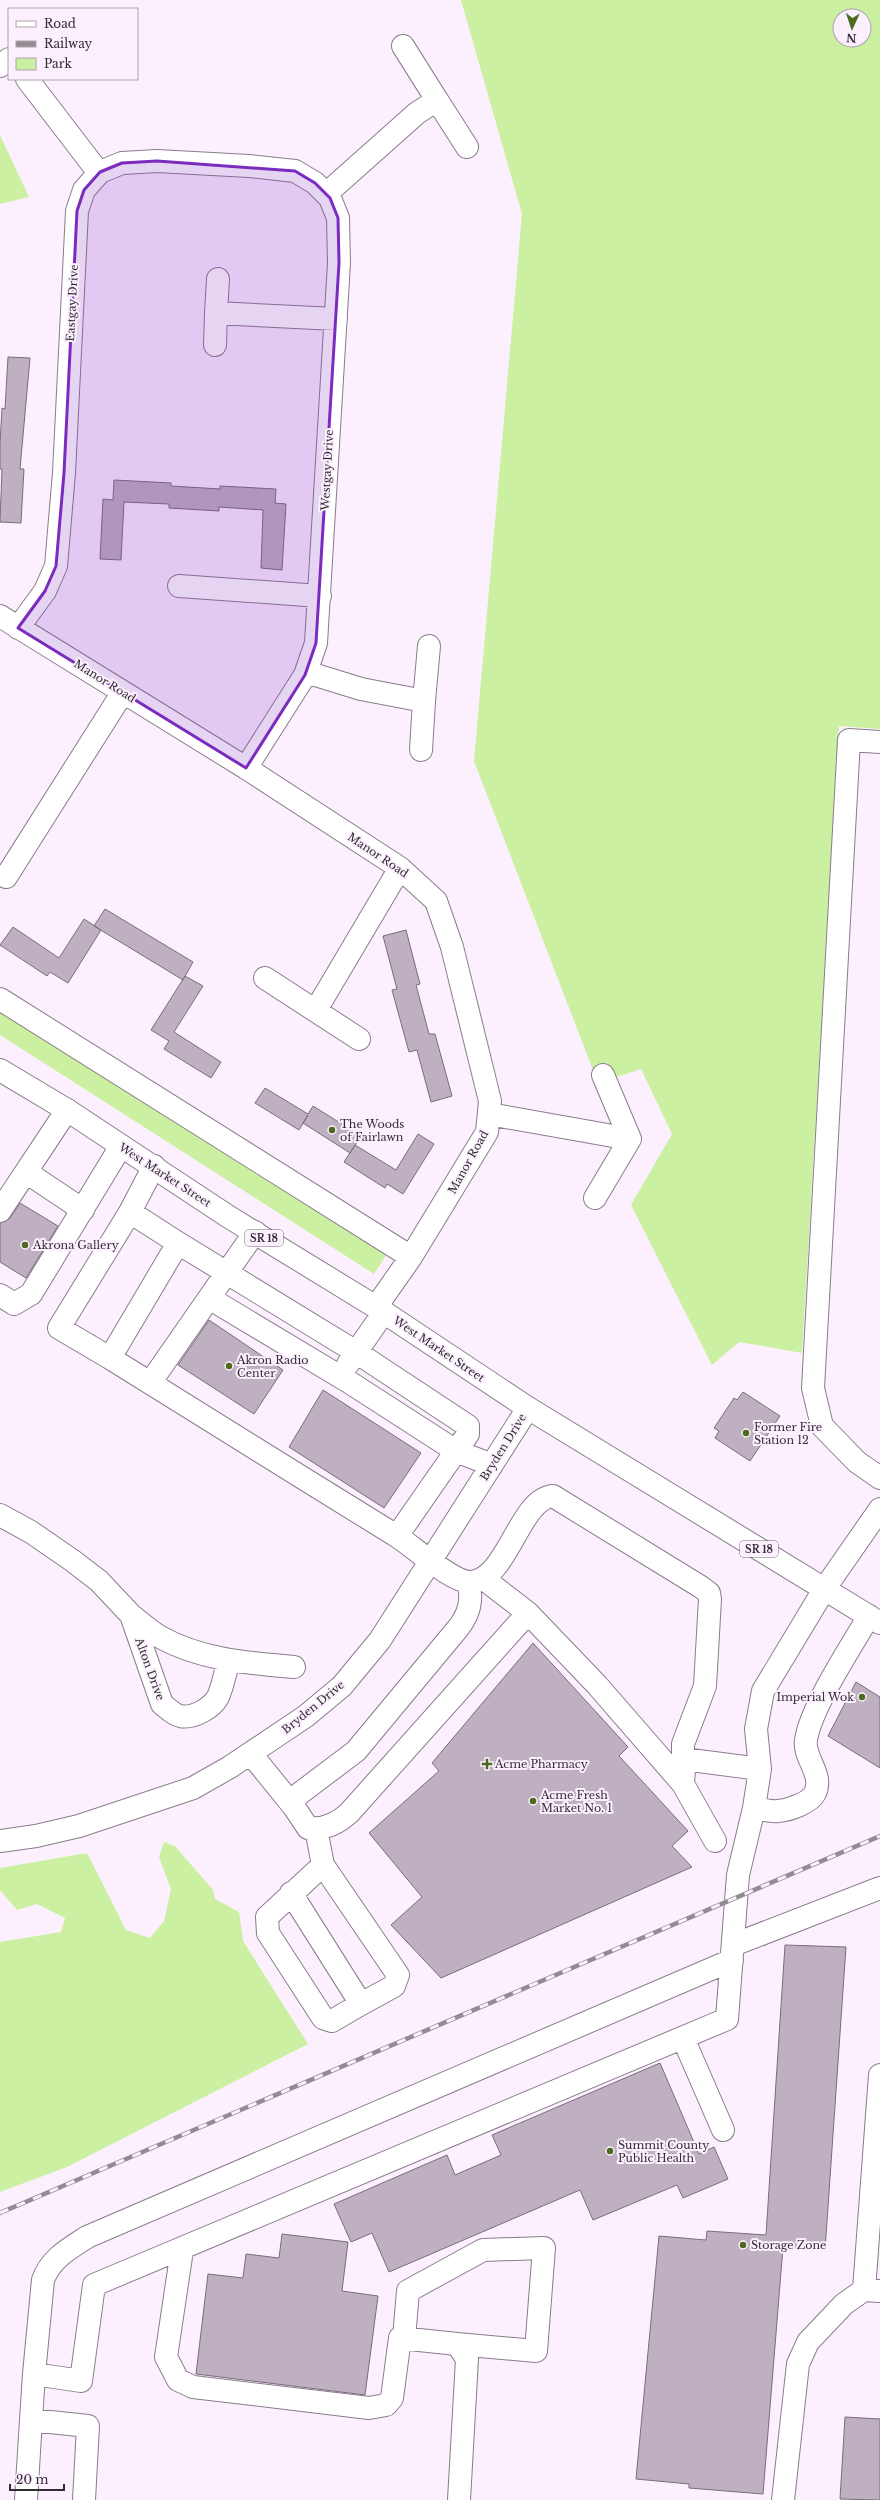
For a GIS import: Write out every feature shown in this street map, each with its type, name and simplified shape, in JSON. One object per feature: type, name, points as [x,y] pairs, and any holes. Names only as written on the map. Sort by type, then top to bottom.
[{"type":"street","points":[[403,46],[467,147]]},
{"type":"street","points":[[0,66],[8,60]]},
{"type":"street","points":[[28,80],[99,173]]},
{"type":"street","points":[[326,194],[417,113],[437,100]]},
{"type":"street","name":"Eastgay Drive","points":[[18,628],[45,591],[56,566],[64,473],[77,211],[84,190],[99,173],[122,163],[157,162],[249,166],[295,171]]},
{"type":"street","name":"Westgay Drive","points":[[246,768],[306,672],[316,643],[320,596],[339,263],[338,218],[330,198],[315,183],[295,171]]},
{"type":"street","points":[[215,345],[218,279]]},
{"type":"street","points":[[216,313],[336,319]]},
{"type":"street","points":[[179,586],[320,596]]},
{"type":"street","name":"Manor Road","points":[[0,616],[246,768],[400,868],[436,901],[454,955],[490,1101],[487,1132],[380,1309],[356,1352],[339,1376]]},
{"type":"street","points":[[421,750],[429,646]]},
{"type":"street","points":[[306,672],[360,689],[424,701]]},
{"type":"street","points":[[6,877],[123,692]]},
{"type":"street","points":[[880,742],[849,740],[813,1388],[822,1426],[857,1462],[880,1478]]},
{"type":"street","points":[[316,1010],[400,868]]},
{"type":"street","points":[[265,978],[359,1039]]},
{"type":"street","points":[[0,999],[411,1257]]},
{"type":"street","name":"West Market Street","points":[[0,1070],[67,1110],[255,1232],[380,1309],[528,1408],[825,1588],[875,1620]]},
{"type":"street","points":[[603,1074],[630,1139]]},
{"type":"street","points":[[0,1211],[67,1110]]},
{"type":"street","points":[[489,1114],[630,1139]]},
{"type":"street","points":[[595,1198],[630,1139]]},
{"type":"street","points":[[0,1295],[14,1304],[32,1294],[121,1146]]},
{"type":"street","points":[[154,1166],[130,1212],[59,1328],[397,1536],[432,1562],[477,1580],[528,1612],[597,1685],[683,1784],[715,1841]]},
{"type":"street","points":[[26,1172],[82,1210]]},
{"type":"street","points":[[130,1212],[356,1352],[468,1426],[468,1434],[397,1536]]},
{"type":"street","points":[[150,1383],[255,1232]]},
{"type":"street","points":[[110,1358],[178,1243]]},
{"type":"street","points":[[209,1298],[339,1376],[456,1452],[492,1465]]},
{"type":"street","name":"Bryden Drive","points":[[0,1841],[36,1836],[79,1826],[138,1808],[193,1788],[251,1754],[306,1716],[342,1686],[380,1640],[432,1562],[528,1408]]},
{"type":"street","points":[[477,1580],[491,1574],[540,1500],[552,1496],[709,1593],[705,1686],[683,1744],[682,1754],[686,1760],[683,1784]]},
{"type":"street","points":[[34,2374],[82,2381],[94,2285],[182,2250],[727,2019],[738,1875],[754,1808],[760,1769],[756,1729],[763,1691],[825,1588],[880,1509]]},
{"type":"street","name":"Alton Drive","points":[[0,1515],[31,1532],[73,1561],[99,1581],[131,1615],[160,1636],[202,1655],[229,1661],[217,1698],[203,1711],[180,1716],[162,1704],[131,1615]]},
{"type":"street","points":[[294,1808],[295,1797],[300,1792],[356,1751],[458,1627],[468,1614],[477,1580]]},
{"type":"street","points":[[251,1754],[308,1828],[316,1829],[340,1821],[349,1813],[528,1612]]},
{"type":"street","points":[[754,1808],[778,1812],[806,1802],[815,1793],[817,1775],[805,1742],[809,1728],[816,1710],[875,1620]]},
{"type":"street","points":[[229,1661],[294,1667]]},
{"type":"street","points":[[686,1760],[760,1769]]},
{"type":"street","points":[[316,1829],[323,1865],[398,1975],[394,1986],[332,2021],[323,2018],[268,1933],[267,1917],[291,1893],[323,1865]]},
{"type":"street","points":[[26,2500],[34,2374],[43,2280],[46,2271],[56,2257],[87,2237],[880,1888]]},
{"type":"street","points":[[291,1893],[361,2004]]},
{"type":"street","points":[[683,2038],[723,2130]]},
{"type":"street","points":[[783,2500],[798,2364],[808,2342],[826,2322],[872,2290],[880,2075]]},
{"type":"street","points":[[182,2250],[166,2357],[178,2380],[193,2388],[369,2408],[386,2405],[392,2398],[400,2338],[536,2351],[544,2248],[483,2250],[408,2291],[404,2338]]},
{"type":"street","points":[[457,2344],[467,2358],[459,2500]]},
{"type":"street","points":[[31,2420],[88,2426],[84,2500]]},
{"type":"highlighted area","points":[[157,161],[295,171],[315,183],[330,198],[338,218],[339,263],[319,609],[316,643],[305,675],[246,768],[18,628],[45,591],[56,566],[64,473],[77,211],[84,190],[100,172],[122,163]]},
{"type":"green space","points":[[461,0],[880,0],[880,729],[839,726],[802,1353],[739,1342],[712,1365],[631,1205],[672,1134],[641,1069],[598,1083],[474,761],[522,214]]},
{"type":"green space","points":[[0,135],[29,197],[0,204]]},
{"type":"green space","points":[[0,1006],[387,1254],[374,1274],[0,1035]]},
{"type":"green space","points":[[164,1842],[175,1846],[213,1890],[215,1899],[239,1912],[243,1941],[308,2044],[67,2167],[0,2192],[0,1942],[61,1932],[65,1918],[37,1904],[17,1910],[0,1890],[0,1868],[87,1853],[126,1930],[150,1938],[164,1921],[171,1889],[159,1857]]},
{"type":"building","points":[[8,357],[30,358],[20,469],[24,469],[21,523],[0,522],[2,469],[0,469],[0,444],[2,408],[5,409]]},
{"type":"building","points":[[114,480],[171,483],[171,486],[220,489],[220,486],[276,489],[275,503],[286,504],[282,570],[261,568],[263,510],[219,507],[219,511],[169,508],[169,504],[124,502],[121,560],[100,559],[103,499],[113,500]]},
{"type":"building","points":[[105,909],[193,962],[183,980],[94,926]]},
{"type":"building","points":[[84,919],[101,930],[68,983],[50,972],[47,976],[0,945],[13,927],[59,958]]},
{"type":"building","points":[[406,930],[420,984],[416,985],[429,1034],[435,1034],[452,1096],[431,1102],[417,1050],[409,1052],[392,990],[397,989],[383,936]]},
{"type":"building","points":[[185,976],[203,986],[174,1032],[221,1062],[211,1078],[164,1049],[169,1041],[151,1030]]},
{"type":"building","points":[[265,1088],[308,1114],[313,1106],[361,1136],[350,1153],[303,1123],[299,1130],[255,1103]]},
{"type":"building","points":[[418,1134],[434,1144],[403,1194],[387,1184],[385,1188],[344,1162],[355,1145],[396,1170]]},
{"type":"building","name":"Akrona Gallery","points":[[20,1203],[58,1226],[26,1278],[0,1262],[0,1223],[10,1218]]},
{"type":"building","name":"Akron Radio Center","points":[[209,1320],[283,1370],[254,1414],[178,1365]]},
{"type":"building","points":[[323,1390],[421,1453],[384,1508],[289,1447]]},
{"type":"building","points":[[743,1392],[780,1416],[750,1461],[715,1438],[719,1431],[714,1428],[734,1398],[737,1400]]},
{"type":"building","name":"Acme Fresh Market No. 1","points":[[533,1643],[628,1747],[619,1756],[688,1831],[672,1846],[692,1867],[441,1978],[391,1925],[422,1897],[369,1833],[439,1771],[432,1763]]},
{"type":"building","points":[[856,1682],[880,1697],[880,1768],[828,1736]]},
{"type":"building","points":[[785,1945],[846,1947],[825,2250],[783,2247],[763,2494],[689,2488],[689,2484],[636,2479],[659,2236],[706,2240],[707,2231],[766,2235]]},
{"type":"building","points":[[660,2063],[699,2154],[714,2147],[728,2179],[683,2198],[677,2185],[593,2220],[580,2190],[389,2272],[372,2233],[351,2242],[334,2204],[447,2155],[455,2175],[501,2155],[492,2135]]},
{"type":"building","points":[[282,2234],[348,2242],[342,2291],[378,2296],[365,2395],[196,2374],[208,2274],[243,2278],[246,2254],[279,2258]]},
{"type":"building","points":[[845,2417],[880,2419],[880,2500],[840,2499]]},
{"type":"railway","points":[[0,2213],[880,1836]]},
{"type":"place","name":"The Woods of Fairlawn","points":[[332,1130]]},
{"type":"place","name":"Akrona Gallery","points":[[25,1245]]},
{"type":"place","name":"Akron Radio Center","points":[[229,1366]]},
{"type":"place","name":"Former Fire Station 12","points":[[746,1433]]},
{"type":"place","name":"Imperial Wok","points":[[862,1697]]},
{"type":"place","name":"Acme Pharmacy","points":[[487,1764]]},
{"type":"place","name":"Acme Fresh Market No. 1","points":[[533,1801]]},
{"type":"place","name":"Summit County Public Health","points":[[610,2151]]},
{"type":"place","name":"Storage Zone","points":[[743,2245]]}]
